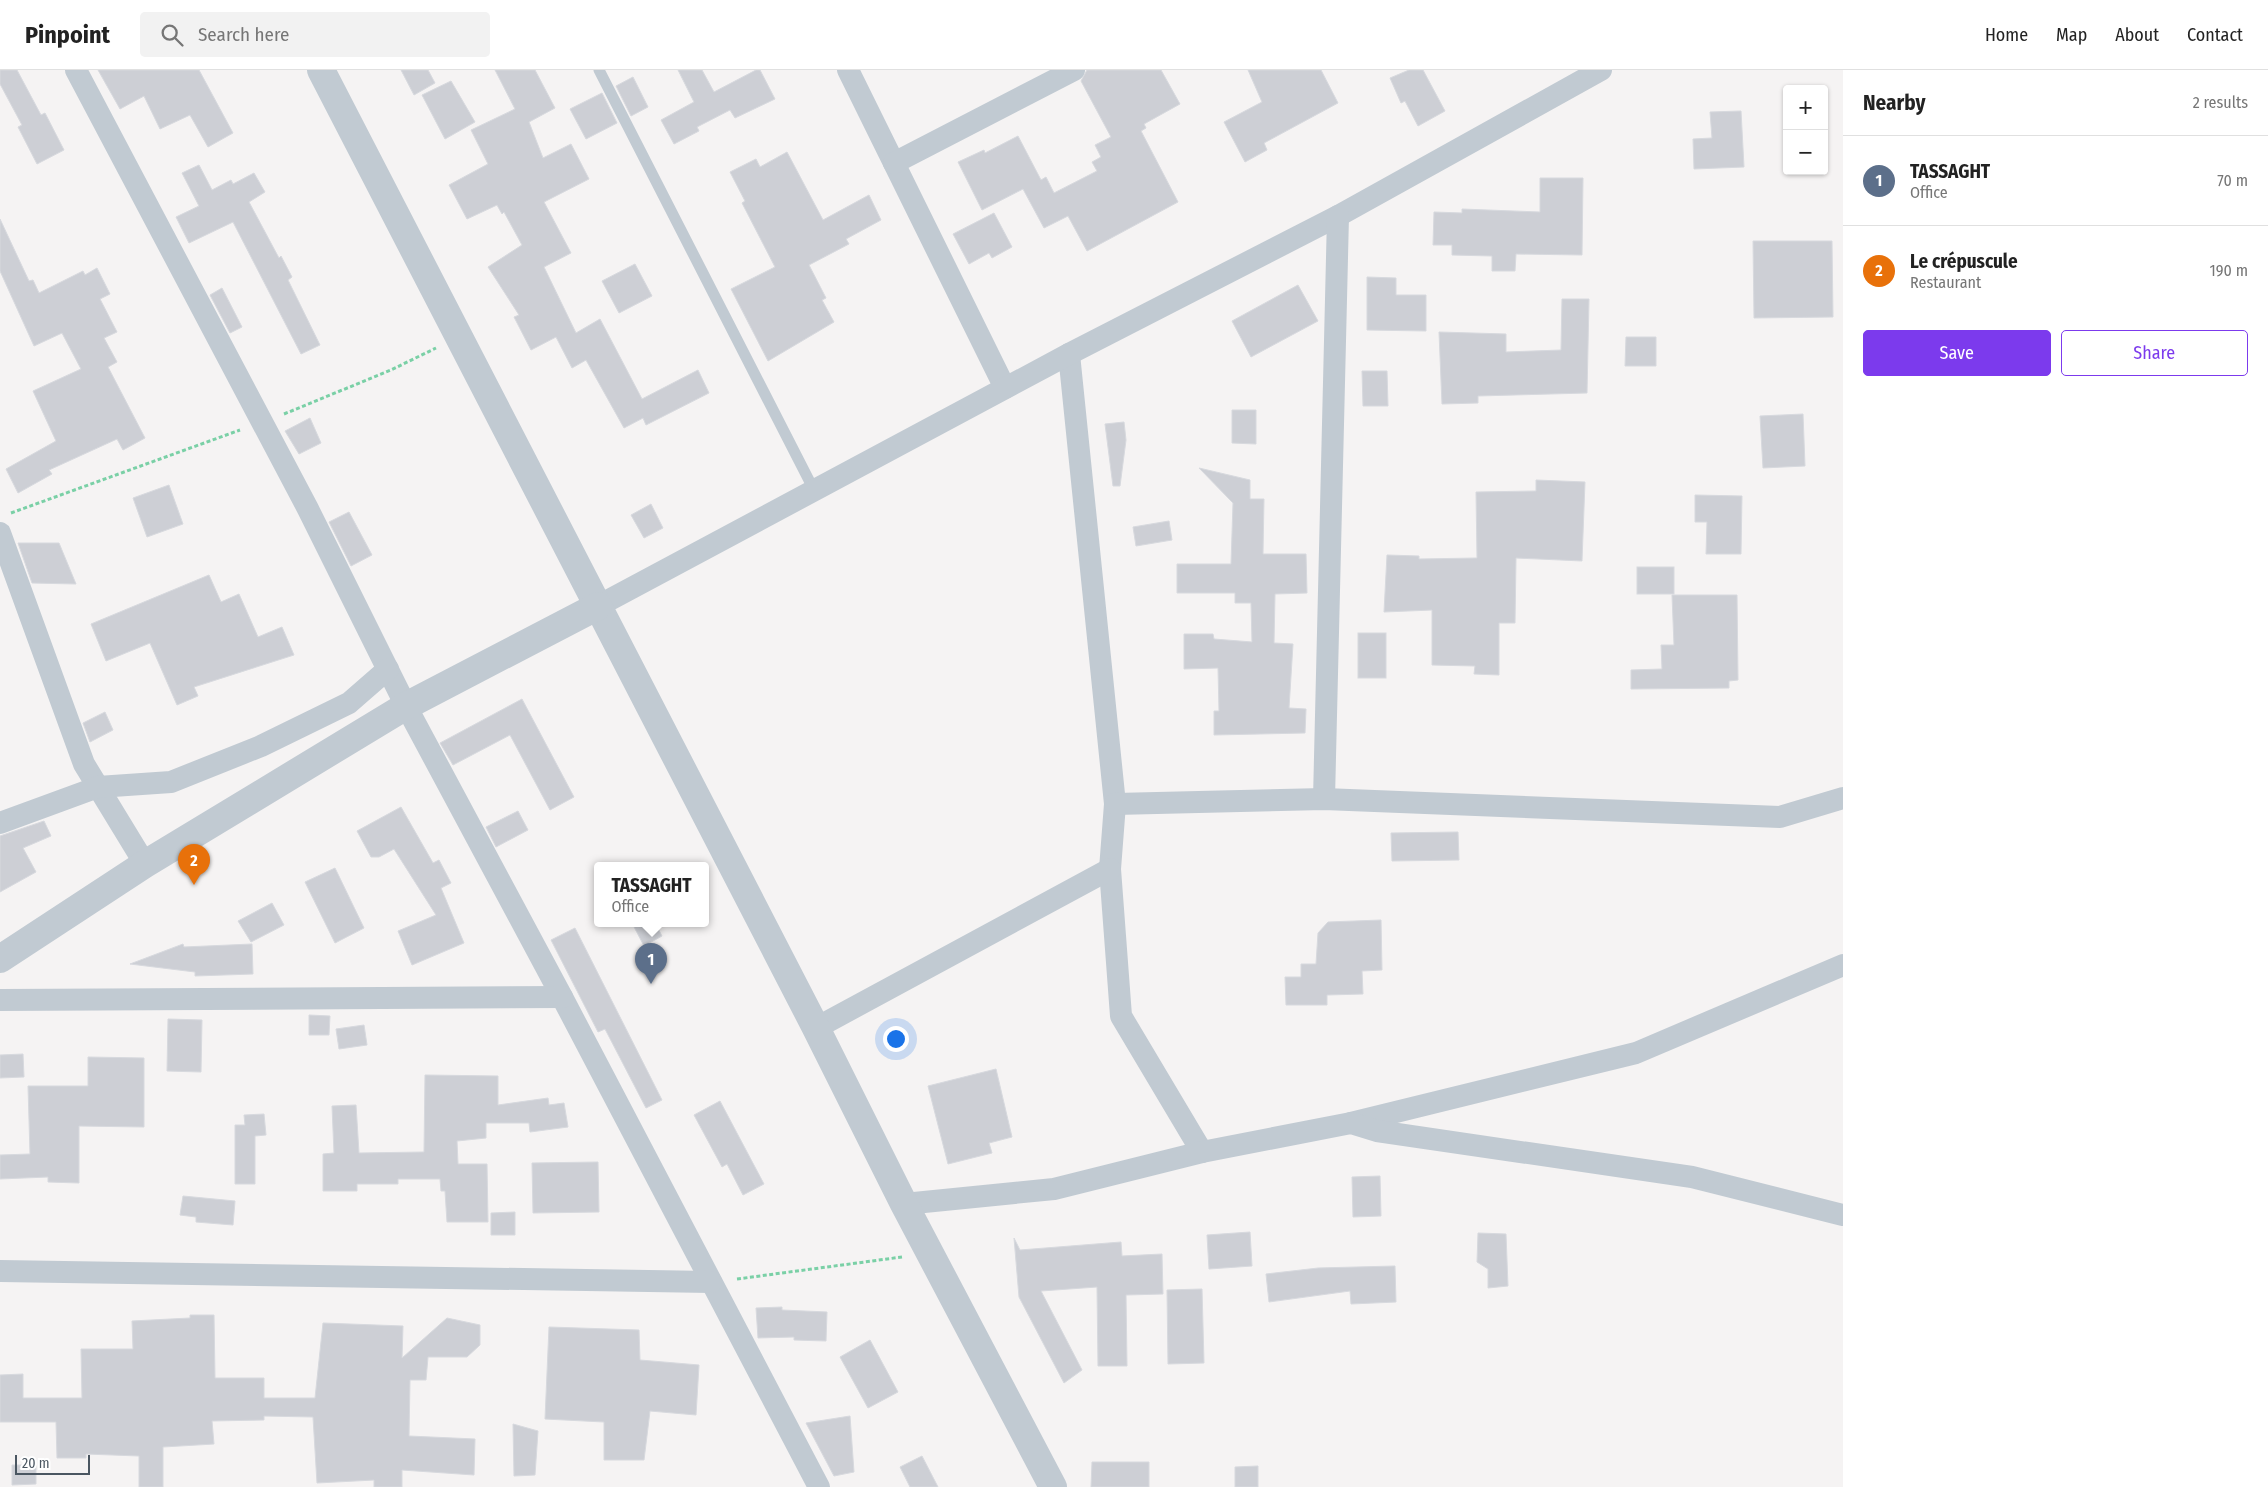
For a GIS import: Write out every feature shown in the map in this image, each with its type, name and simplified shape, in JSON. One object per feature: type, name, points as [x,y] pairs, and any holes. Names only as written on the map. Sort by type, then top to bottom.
[{"type":"street","points":[[76,70],[263,422],[406,706],[562,996],[819,1487]]},
{"type":"street","points":[[321,70],[816,1028],[904,1204],[932,1253],[1053,1487]]},
{"type":"street","points":[[848,70],[1005,388]]},
{"type":"street","points":[[894,163],[1074,70]]},
{"type":"street","points":[[0,959],[144,864],[406,706],[598,606],[1068,354],[1338,216],[1601,70]]},
{"type":"street","points":[[1324,799],[1338,216]]},
{"type":"street","points":[[1068,354],[1115,804],[1110,869],[1122,1016],[1202,1152]]},
{"type":"street","points":[[5,523],[84,764],[144,864]]},
{"type":"street","points":[[0,823],[98,787],[171,782],[261,746],[350,703],[388,669]]},
{"type":"street","points":[[1115,804],[1324,799],[1780,817],[1843,798]]},
{"type":"street","points":[[816,1028],[1110,869]]},
{"type":"street","points":[[904,1204],[1054,1189],[1202,1152],[1350,1123],[1636,1053],[1843,965]]},
{"type":"street","points":[[0,1000],[562,996]]},
{"type":"street","points":[[1350,1123],[1378,1132],[1692,1177],[1843,1215]]},
{"type":"street","points":[[0,1271],[711,1282]]},
{"type":"lane","points":[[599,70],[814,490]]},
{"type":"path","points":[[5,523],[391,370],[459,337]]},
{"type":"path","points":[[711,1282],[932,1253]]},
{"type":"building","points":[[0,70],[17,70],[41,115],[45,113],[64,150],[37,164],[18,127],[22,125],[0,84]]},
{"type":"building","points":[[98,70],[199,70],[233,133],[208,147],[190,115],[160,129],[144,96],[120,109]]},
{"type":"building","points":[[401,70],[428,70],[435,83],[414,95]]},
{"type":"building","points":[[495,70],[535,70],[555,108],[529,122],[543,158],[571,144],[589,179],[544,202],[571,253],[544,267],[576,333],[600,319],[642,399],[698,370],[709,393],[646,425],[643,418],[624,428],[586,360],[572,368],[556,337],[531,350],[514,317],[519,315],[488,267],[522,245],[504,212],[502,214],[497,205],[467,219],[449,185],[488,164],[471,130],[515,109]]},
{"type":"building","points":[[678,70],[702,70],[714,92],[756,70],[760,70],[775,99],[735,118],[730,110],[697,127],[699,131],[674,144],[661,120],[694,102]]},
{"type":"building","points":[[1087,70],[1161,70],[1180,104],[1144,124],[1146,128],[1141,131],[1178,202],[1087,251],[1068,216],[1044,228],[1023,189],[982,210],[958,162],[984,150],[985,153],[1018,136],[1041,180],[1046,177],[1054,193],[1097,171],[1092,162],[1101,157],[1095,145],[1111,137],[1081,81]]},
{"type":"building","points":[[1248,70],[1321,70],[1338,103],[1264,143],[1267,150],[1245,162],[1224,122],[1262,102]]},
{"type":"building","points":[[1409,70],[1423,70],[1445,111],[1418,126],[1405,101],[1401,103],[1390,78]]},
{"type":"building","points":[[633,77],[648,107],[631,116],[616,86]]},
{"type":"building","points":[[451,81],[475,122],[445,139],[422,95]]},
{"type":"building","points":[[602,93],[617,123],[586,139],[570,109]]},
{"type":"building","points":[[1741,111],[1744,167],[1694,169],[1693,139],[1712,138],[1710,112]]},
{"type":"building","points":[[787,152],[823,220],[869,195],[881,220],[846,239],[849,244],[809,265],[826,298],[822,300],[834,322],[768,361],[731,289],[775,267],[742,203],[745,201],[730,172],[756,159],[760,167]]},
{"type":"building","points":[[199,165],[212,190],[231,180],[233,184],[254,173],[265,192],[249,202],[279,258],[281,256],[292,277],[288,280],[320,345],[301,354],[233,222],[189,243],[176,217],[199,206],[182,173]]},
{"type":"building","points":[[1540,178],[1583,178],[1582,255],[1516,254],[1515,271],[1492,271],[1492,256],[1452,255],[1452,245],[1433,245],[1434,212],[1462,213],[1462,209],[1540,212]]},
{"type":"building","points":[[994,213],[1012,247],[992,258],[989,253],[969,264],[953,234]]},
{"type":"building","points":[[0,219],[29,281],[33,280],[39,293],[83,271],[85,275],[97,268],[110,294],[100,299],[117,332],[104,338],[117,362],[108,367],[145,438],[123,450],[117,439],[49,470],[52,474],[18,493],[6,469],[56,441],[33,391],[81,369],[62,333],[34,346],[0,271]]},
{"type":"building","points":[[1753,241],[1832,241],[1833,317],[1754,318]]},
{"type":"building","points":[[635,264],[652,296],[619,313],[602,281]]},
{"type":"building","points":[[1367,277],[1396,278],[1396,295],[1426,295],[1426,331],[1367,330]]},
{"type":"building","points":[[1298,285],[1318,321],[1251,357],[1232,321]]},
{"type":"building","points":[[222,288],[242,327],[230,333],[210,295]]},
{"type":"building","points":[[1562,299],[1589,299],[1587,393],[1478,396],[1478,403],[1442,404],[1439,332],[1506,334],[1506,352],[1561,350]]},
{"type":"building","points":[[1626,337],[1656,337],[1656,366],[1625,366]]},
{"type":"building","points":[[1362,371],[1387,371],[1388,406],[1363,406]]},
{"type":"building","points":[[1232,410],[1256,410],[1256,444],[1232,443]]},
{"type":"building","points":[[1803,414],[1805,466],[1763,468],[1760,416]]},
{"type":"building","points":[[310,418],[321,443],[299,454],[285,431]]},
{"type":"building","points":[[1124,422],[1126,440],[1120,486],[1113,486],[1105,424]]},
{"type":"building","points":[[1199,468],[1250,480],[1250,499],[1264,499],[1263,554],[1306,554],[1307,593],[1275,594],[1274,643],[1293,644],[1289,708],[1306,709],[1305,733],[1214,735],[1214,711],[1219,711],[1218,668],[1184,669],[1184,634],[1213,634],[1214,639],[1252,642],[1251,603],[1235,603],[1235,593],[1177,593],[1177,564],[1231,564],[1233,503]]},
{"type":"building","points":[[1536,480],[1585,482],[1582,561],[1516,558],[1515,623],[1499,623],[1499,675],[1474,674],[1475,666],[1432,665],[1432,610],[1384,612],[1387,555],[1419,556],[1419,559],[1477,558],[1476,492],[1536,491]]},
{"type":"building","points":[[169,485],[183,524],[147,537],[133,498]]},
{"type":"building","points":[[1695,495],[1742,496],[1741,554],[1706,554],[1707,522],[1695,522]]},
{"type":"building","points":[[651,504],[663,528],[644,538],[631,515]]},
{"type":"building","points":[[349,512],[372,555],[351,566],[329,522]]},
{"type":"building","points":[[1169,521],[1172,540],[1136,546],[1133,527]]},
{"type":"building","points":[[18,543],[59,543],[76,584],[32,583]]},
{"type":"building","points":[[1637,567],[1674,567],[1674,594],[1637,594]]},
{"type":"building","points":[[209,575],[221,602],[239,594],[258,637],[282,627],[294,655],[194,687],[198,696],[177,705],[150,643],[106,661],[91,624]]},
{"type":"building","points":[[1672,595],[1737,595],[1738,680],[1729,681],[1729,688],[1631,689],[1631,670],[1662,669],[1661,645],[1674,645]]},
{"type":"building","points":[[1358,633],[1386,633],[1386,678],[1358,678]]},
{"type":"building","points":[[522,699],[574,797],[550,810],[510,735],[453,765],[440,743]]},
{"type":"building","points":[[105,712],[113,730],[90,742],[83,723]]},
{"type":"building","points":[[401,807],[433,863],[439,860],[451,883],[441,888],[464,943],[412,965],[398,931],[436,915],[394,849],[379,857],[371,857],[357,831]]},
{"type":"building","points":[[518,811],[528,830],[496,847],[486,827]]},
{"type":"building","points":[[44,821],[51,836],[23,848],[36,872],[0,892],[0,836]]},
{"type":"building","points":[[1458,832],[1459,860],[1392,861],[1391,833]]},
{"type":"building","points":[[335,868],[364,928],[335,943],[305,882]]},
{"type":"building","points":[[272,903],[284,925],[251,942],[238,921]]},
{"type":"building","points":[[1381,920],[1382,970],[1362,971],[1363,994],[1327,995],[1327,1005],[1286,1005],[1285,977],[1301,977],[1301,964],[1316,964],[1318,933],[1328,922]]},
{"type":"building","points":[[634,927],[657,927],[662,936],[644,946]]},
{"type":"building","points":[[575,928],[662,1100],[646,1108],[605,1029],[598,1032],[551,940]]},
{"type":"building","points":[[183,944],[184,947],[252,944],[253,974],[195,976],[195,972],[130,964]]},
{"type":"building","points":[[309,1015],[330,1016],[329,1035],[309,1035]]},
{"type":"building","points":[[168,1019],[202,1020],[201,1072],[167,1071]]},
{"type":"building","points":[[364,1025],[367,1045],[339,1049],[336,1029]]},
{"type":"building","points":[[23,1054],[24,1077],[0,1078],[0,1055]]},
{"type":"building","points":[[88,1057],[144,1058],[144,1127],[79,1126],[79,1183],[48,1182],[48,1177],[0,1179],[0,1155],[30,1154],[28,1086],[88,1086]]},
{"type":"building","points":[[996,1069],[1012,1137],[989,1143],[992,1153],[948,1164],[928,1086]]},
{"type":"building","points":[[425,1075],[498,1076],[498,1105],[548,1098],[549,1105],[564,1103],[568,1127],[530,1132],[529,1123],[486,1123],[486,1138],[457,1141],[458,1164],[487,1164],[488,1222],[447,1222],[445,1191],[441,1191],[440,1179],[398,1179],[398,1184],[357,1184],[357,1191],[323,1191],[323,1154],[334,1153],[332,1106],[356,1105],[359,1153],[424,1152]]},
{"type":"building","points":[[720,1101],[764,1184],[743,1195],[727,1164],[722,1167],[694,1115]]},
{"type":"building","points":[[264,1114],[266,1135],[255,1136],[255,1184],[235,1184],[235,1125],[245,1125],[244,1115]]},
{"type":"building","points":[[598,1162],[599,1212],[533,1213],[532,1163]]},
{"type":"building","points":[[1380,1176],[1381,1216],[1353,1217],[1352,1177]]},
{"type":"building","points":[[183,1196],[235,1201],[233,1225],[196,1222],[196,1217],[180,1215]]},
{"type":"building","points":[[515,1212],[515,1235],[491,1235],[491,1213]]},
{"type":"building","points":[[1250,1232],[1252,1266],[1209,1269],[1207,1235]]},
{"type":"building","points":[[1478,1233],[1506,1234],[1508,1286],[1488,1288],[1488,1269],[1477,1262]]},
{"type":"building","points":[[1014,1238],[1020,1250],[1121,1242],[1122,1256],[1162,1254],[1163,1294],[1126,1295],[1127,1366],[1098,1366],[1097,1287],[1041,1291],[1082,1370],[1064,1383],[1019,1297]]},
{"type":"building","points":[[1395,1266],[1396,1302],[1351,1304],[1350,1291],[1269,1302],[1266,1274],[1318,1268]]},
{"type":"building","points":[[1202,1289],[1204,1363],[1168,1364],[1167,1290]]},
{"type":"building","points":[[782,1307],[782,1310],[827,1312],[826,1341],[794,1340],[794,1337],[758,1338],[756,1308]]},
{"type":"building","points":[[190,1315],[214,1315],[215,1378],[264,1378],[264,1398],[315,1398],[323,1323],[403,1326],[402,1358],[447,1318],[480,1325],[480,1345],[467,1357],[428,1357],[426,1380],[410,1380],[409,1436],[475,1439],[474,1475],[402,1470],[402,1487],[374,1487],[374,1480],[317,1483],[313,1417],[264,1416],[264,1420],[212,1421],[214,1444],[163,1447],[163,1487],[139,1487],[139,1456],[86,1454],[86,1458],[57,1458],[56,1422],[0,1422],[0,1375],[23,1374],[23,1398],[82,1398],[81,1349],[133,1349],[132,1321],[190,1318]]},
{"type":"building","points":[[549,1327],[639,1330],[640,1360],[699,1365],[696,1415],[650,1411],[644,1460],[604,1460],[604,1422],[545,1419]]},
{"type":"building","points":[[870,1340],[898,1392],[868,1408],[840,1357]]},
{"type":"building","points":[[850,1416],[854,1472],[834,1476],[806,1423]]},
{"type":"building","points":[[513,1424],[538,1431],[535,1475],[514,1476]]},
{"type":"building","points":[[922,1456],[938,1487],[910,1487],[900,1467]]},
{"type":"building","points":[[1092,1462],[1149,1462],[1149,1487],[1091,1487]]},
{"type":"building","points":[[12,1465],[36,1465],[36,1484],[12,1485]]},
{"type":"building","points":[[1258,1466],[1258,1487],[1235,1487],[1235,1467]]},
{"type":"place","name":"Le crépuscule","points":[[194,885]]},
{"type":"place","name":"TASSAGHT","points":[[651,984]]}]
